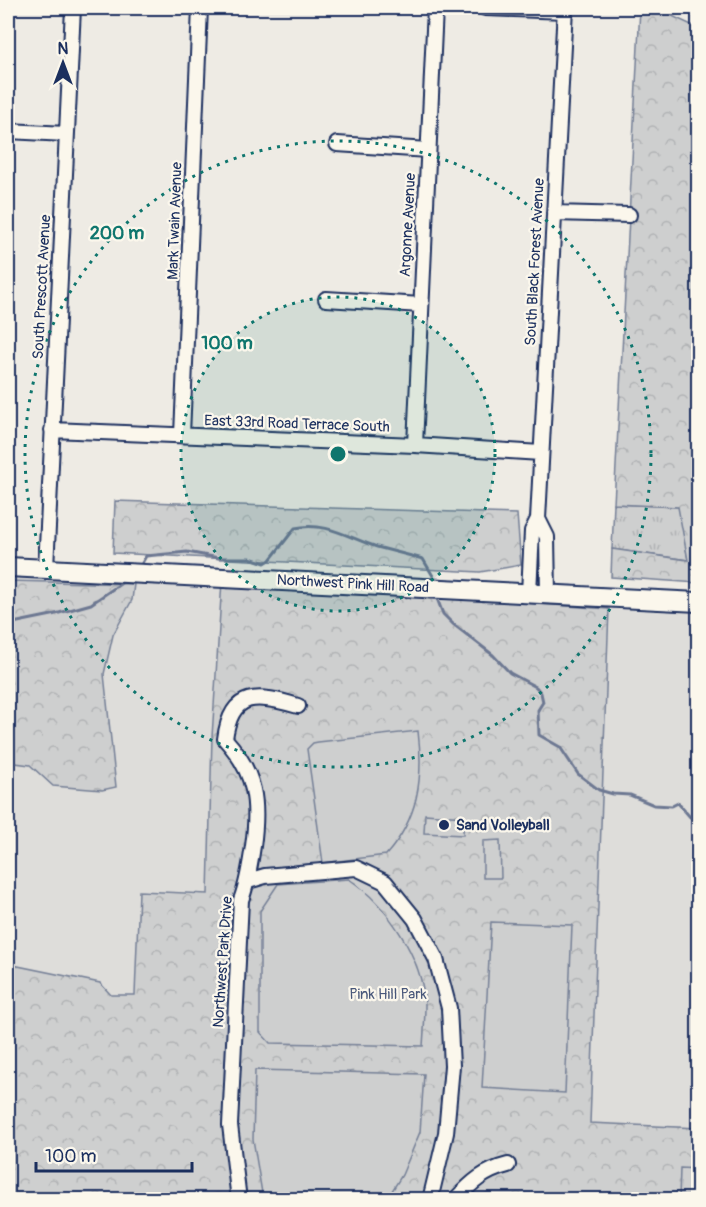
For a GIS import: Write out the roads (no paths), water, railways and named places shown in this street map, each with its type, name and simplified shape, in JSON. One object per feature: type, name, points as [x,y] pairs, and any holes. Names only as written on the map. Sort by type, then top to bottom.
[{"type":"main road","name":"Northwest Pink Hill Road","points":[[8,567],[699,602]]},
{"type":"street","name":"South Prescott Avenue","points":[[46,568],[73,8]]},
{"type":"street","name":"Mark Twain Avenue","points":[[182,435],[200,8]]},
{"type":"street","name":"Argonne Avenue","points":[[415,445],[435,8]]},
{"type":"street","points":[[485,8],[565,9]]},
{"type":"street","name":"South Black Forest Avenue","points":[[529,593],[532,531],[538,519],[565,9]]},
{"type":"street","points":[[8,131],[66,134]]},
{"type":"street","points":[[337,144],[428,150]]},
{"type":"street","points":[[554,213],[629,215]]},
{"type":"street","points":[[326,299],[421,305]]},
{"type":"street","name":"East 33rd Road Terrace South","points":[[52,430],[415,445],[541,453]]},
{"type":"street","name":"South Black Forest Avenue","points":[[538,519],[547,537],[548,594]]},
{"type":"street","points":[[248,881],[257,820],[255,792],[247,768],[225,740],[226,723],[235,707],[252,697],[274,699],[298,706]]},
{"type":"street","name":"Northwest Park Drive","points":[[239,1200],[230,1125],[241,900],[248,881],[265,876],[356,868],[385,882],[415,919],[436,959],[449,1008],[452,1066],[446,1133],[430,1200]]},
{"type":"street","points":[[455,1200],[469,1185],[490,1169],[508,1166]]},
{"type":"waterway","points":[[142,563],[146,556],[187,552],[219,558],[250,558],[265,563],[270,560],[295,528],[306,526],[327,529],[377,547],[423,559],[433,576]]},
{"type":"waterway","points":[[8,624],[91,604],[126,580]]},
{"type":"waterway","points":[[438,601],[443,614],[453,624],[493,655],[510,673],[536,687],[541,693],[543,702],[538,710],[539,735],[560,747],[578,774],[599,790],[630,795],[654,805],[672,806],[678,803],[690,817],[698,818]]},
{"type":"place","name":"Sand Volleyball","points":[[444,825]]},
{"type":"park label","name":"Pink Hill Park","points":[[388,994]]}]
